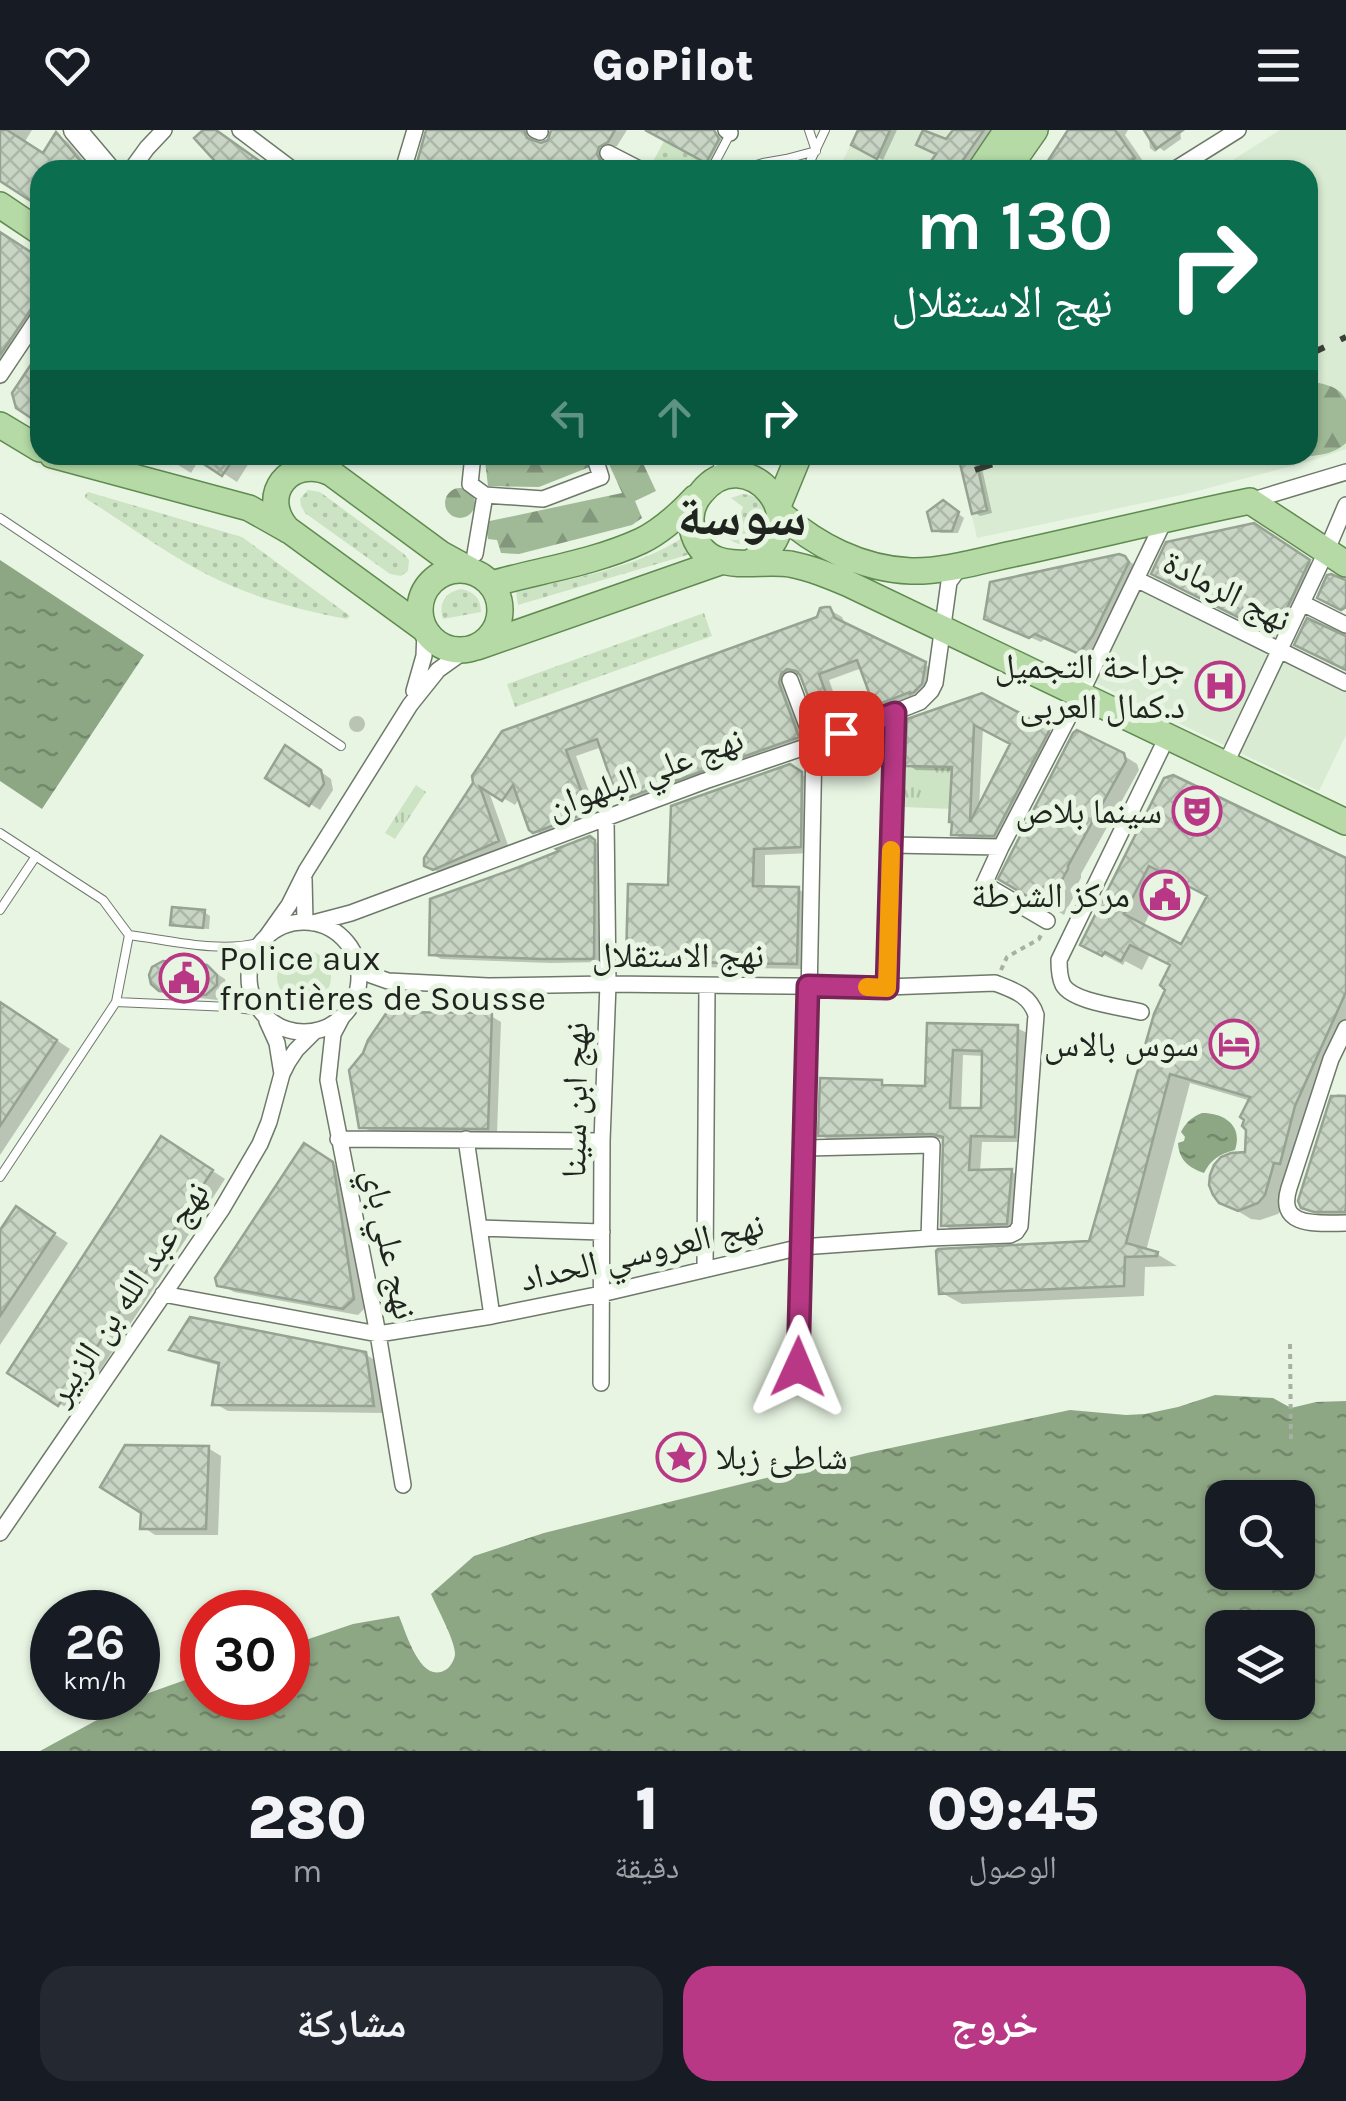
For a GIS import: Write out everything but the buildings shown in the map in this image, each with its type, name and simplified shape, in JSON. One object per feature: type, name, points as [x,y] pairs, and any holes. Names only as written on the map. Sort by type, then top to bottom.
[{"type":"main road","points":[[75,130],[100,160]]},
{"type":"main road","points":[[987,160],[1007,130]]},
{"type":"main road","points":[[1014,160],[1036,130]]},
{"type":"main road","points":[[0,206],[30,226]]},
{"type":"main road","points":[[0,425],[30,443]]},
{"type":"main road","points":[[127,465],[258,512],[424,630],[438,645],[456,650],[720,562]]},
{"type":"main road","points":[[290,532],[276,511],[279,487],[296,470],[322,465]]},
{"type":"main road","points":[[323,465],[440,554],[479,569],[497,594],[500,616],[492,635],[471,648]]},
{"type":"main road","points":[[424,630],[420,602],[425,589],[445,572],[544,572],[642,540],[670,523],[715,478],[738,465]]},
{"type":"main road","points":[[752,562],[764,555],[779,532],[779,509],[794,465]]},
{"type":"main road","points":[[1336,558],[1250,501],[914,572],[888,569],[819,544],[779,509],[764,484],[742,475],[715,478],[693,507],[691,520],[699,545],[720,562],[782,563],[810,569],[942,626],[1346,822]]},
{"type":"street","points":[[138,160],[164,130]]},
{"type":"street","points":[[240,130],[280,160]]},
{"type":"street","points":[[406,160],[415,130]]},
{"type":"street","points":[[1190,160],[1238,130]]},
{"type":"street","points":[[608,153],[622,160]]},
{"type":"street","points":[[0,375],[30,330]]},
{"type":"street","points":[[472,465],[470,484],[486,495],[543,499],[601,477],[597,465]]},
{"type":"street","points":[[1250,501],[1346,472]]},
{"type":"street","points":[[479,569],[486,495]]},
{"type":"street","points":[[1226,763],[1302,603],[1336,558],[1346,505]]},
{"type":"street","points":[[1047,921],[984,884],[1165,519]]},
{"type":"street","points":[[942,626],[949,582],[963,564]]},
{"type":"street","name":"نهج الرمادة","points":[[1136,579],[1346,682]]},
{"type":"street","points":[[1302,603],[1346,625]]},
{"type":"street","name":"نهج علي البلهوان","points":[[309,922],[351,913],[920,702],[935,682],[942,626]]},
{"type":"street","points":[[410,705],[421,672],[424,630]]},
{"type":"street","points":[[282,1074],[277,1043],[249,984],[253,955],[289,905],[306,870],[410,705],[438,670],[471,648]]},
{"type":"street","points":[[790,680],[814,744],[798,1367]]},
{"type":"street","points":[[887,988],[895,713]]},
{"type":"street","points":[[1141,1012],[1074,996],[1064,988],[1058,960],[1168,736]]},
{"type":"street","name":"نهج ابن سينا","points":[[601,1383],[602,1141],[608,984],[606,820]]},
{"type":"street","points":[[891,845],[1001,847]]},
{"type":"street","points":[[306,870],[303,896],[309,922]]},
{"type":"street","points":[[262,1013],[287,1030],[315,1031],[342,1017],[358,988],[353,952],[337,933],[309,922],[278,928],[264,939]]},
{"type":"street","name":"نهج الاستقلال","points":[[357,965],[388,980],[488,986],[887,988],[994,983],[1026,996]]},
{"type":"street","points":[[354,998],[388,980]]},
{"type":"street","points":[[705,1268],[707,987]]},
{"type":"street","name":"نهج العروسي الحداد","points":[[163,1294],[378,1334],[601,1294],[801,1247],[1010,1235],[1020,1226],[1036,1014],[1026,996]]},
{"type":"street","name":"نهج علي باي","points":[[342,1017],[333,1034],[328,1080],[403,1484]]},
{"type":"street","points":[[1346,1028],[1338,1060],[1286,1196],[1292,1216],[1305,1223],[1346,1223]]},
{"type":"street","name":"نهج عبد الله بن الزبير","points":[[0,1533],[222,1209],[254,1156],[269,1122],[282,1074],[296,1050],[315,1031]]},
{"type":"street","points":[[338,1139],[602,1141]]},
{"type":"street","points":[[466,1139],[492,1316]]},
{"type":"street","points":[[806,1148],[932,1145],[930,1238]]},
{"type":"street","points":[[480,1228],[602,1232]]},
{"type":"lane","points":[[809,130],[816,150]]},
{"type":"lane","points":[[811,160],[825,130]]},
{"type":"lane","points":[[715,160],[729,131]]},
{"type":"lane","points":[[783,160],[816,150]]},
{"type":"lane","points":[[0,518],[341,746]]},
{"type":"lane","points":[[0,832],[103,900],[128,935],[116,1002],[0,1177]]},
{"type":"lane","points":[[0,910],[36,856]]},
{"type":"lane","points":[[128,935],[230,947],[248,946],[264,939]]},
{"type":"lane","points":[[116,1002],[230,1006],[262,1013]]},
{"type":"path","points":[[994,983],[1007,956],[1039,939],[1047,921]]},
{"type":"path","points":[[1290,1344],[1292,1442]]},
{"type":"shaded area","points":[[858,130],[984,130],[963,160],[843,160]]},
{"type":"shaded area","points":[[1280,130],[1346,130],[1346,449],[1318,459],[1318,160],[1233,160]]},
{"type":"shaded area","points":[[960,465],[1296,465],[1186,494],[977,538]]},
{"type":"shaded area","name":"جراحة التجميل د.كمال العربى","points":[[1138,590],[1346,691],[1346,735],[1319,791],[1094,682]]},
{"type":"green space","points":[[664,141],[700,160],[654,160]]},
{"type":"green space","points":[[1318,383],[1338,390],[1346,400],[1346,443],[1318,455]]},
{"type":"green space","points":[[485,465],[592,466],[539,487],[488,486]]},
{"type":"green space","points":[[609,465],[644,465],[656,491],[635,501],[642,518],[632,525],[519,554],[501,553],[497,540],[488,539],[485,522],[622,493]]},
{"type":"green space","points":[[460,488],[474,497],[475,503],[466,517],[460,518],[446,509],[445,503],[454,489]]},
{"type":"green space","points":[[308,490],[320,492],[404,554],[409,560],[408,571],[401,576],[390,574],[305,513],[300,499]]},
{"type":"green space","points":[[88,492],[242,537],[350,616],[347,619],[312,612],[212,577],[85,498]]},
{"type":"green space","points":[[743,494],[759,499],[767,509],[768,521],[754,541],[743,544],[731,540],[720,527],[736,528],[743,507],[731,498]]},
{"type":"green space","points":[[686,535],[694,553],[518,605],[516,592],[627,564]]},
{"type":"green space","points":[[461,589],[476,596],[481,612],[443,619],[444,600]]},
{"type":"green space","points":[[704,613],[712,636],[515,707],[507,684]]},
{"type":"green space","points":[[902,766],[952,767],[953,809],[902,807]]},
{"type":"green space","points":[[416,785],[426,792],[395,839],[385,833]]},
{"type":"green space","points":[[304,950],[323,958],[331,977],[323,996],[304,1004],[285,996],[277,977],[285,958]]},
{"type":"water","points":[[0,560],[144,655],[42,809],[0,781]]},
{"type":"water","points":[[1202,1113],[1230,1122],[1237,1142],[1235,1150],[1216,1158],[1204,1173],[1186,1162],[1178,1143],[1184,1141],[1181,1132],[1185,1125]]},
{"type":"water","points":[[1215,1395],[1273,1398],[1291,1408],[1346,1401],[1346,1751],[40,1751],[97,1720],[160,1720],[160,1689],[180,1682],[180,1720],[310,1720],[310,1639],[353,1624],[399,1616],[422,1664],[438,1673],[451,1665],[455,1649],[431,1594],[474,1556],[544,1533],[867,1453],[1070,1410],[1145,1414]]},
{"type":"railway","points":[[1318,350],[1346,337]]},
{"type":"railway","points":[[975,470],[990,465]]},
{"type":"slow traffic","points":[[867,987],[887,988],[891,850]]},
{"type":"place","name":"جراحة التجميل د.كمال العربى","points":[[1220,686]]},
{"type":"place","name":"سينما بلاص","points":[[1197,811]]},
{"type":"place","name":"مركز الشرطة","points":[[1165,895]]},
{"type":"place","name":"Police aux frontières de Sousse","points":[[184,978]]},
{"type":"place","name":"سوس بالاس","points":[[1234,1044]]},
{"type":"place","name":"شاطئ زبلا","points":[[681,1457]]},
{"type":"district","name":"سوسة","points":[[742,517]]},
{"type":"route","points":[[798,1367],[808,986],[887,988],[895,713],[841,733]]}]
